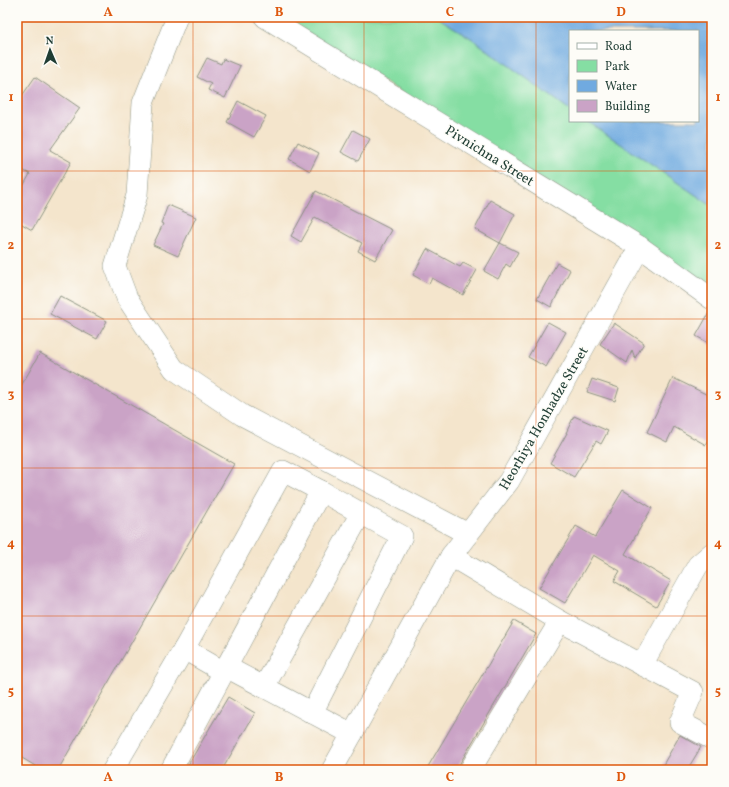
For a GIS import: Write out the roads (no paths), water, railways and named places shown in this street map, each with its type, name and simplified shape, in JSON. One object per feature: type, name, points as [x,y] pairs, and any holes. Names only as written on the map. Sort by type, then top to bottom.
[{"type":"street","points":[[177,17],[143,103],[137,195],[116,266],[127,298],[174,369],[242,415],[468,534]]},
{"type":"street","name":"Pivnichna Street","points":[[265,17],[640,247],[712,299]]},
{"type":"street","name":"Heorhiya Honhadze Street","points":[[332,770],[451,556],[510,481],[640,247]]},
{"type":"street","points":[[113,770],[184,649],[283,471],[402,536],[312,713]]},
{"type":"street","points":[[171,770],[322,491]]},
{"type":"street","points":[[264,687],[361,513]]},
{"type":"street","points":[[642,665],[698,565],[712,553]]},
{"type":"street","points":[[451,556],[560,621],[693,692],[680,722],[712,739]]},
{"type":"street","points":[[470,770],[560,621]]},
{"type":"street","points":[[184,649],[217,668],[232,670],[352,734]]},
{"type":"water","points":[[437,17],[712,17],[712,206],[588,122],[699,122],[699,30],[569,30],[569,109],[471,38]]}]
